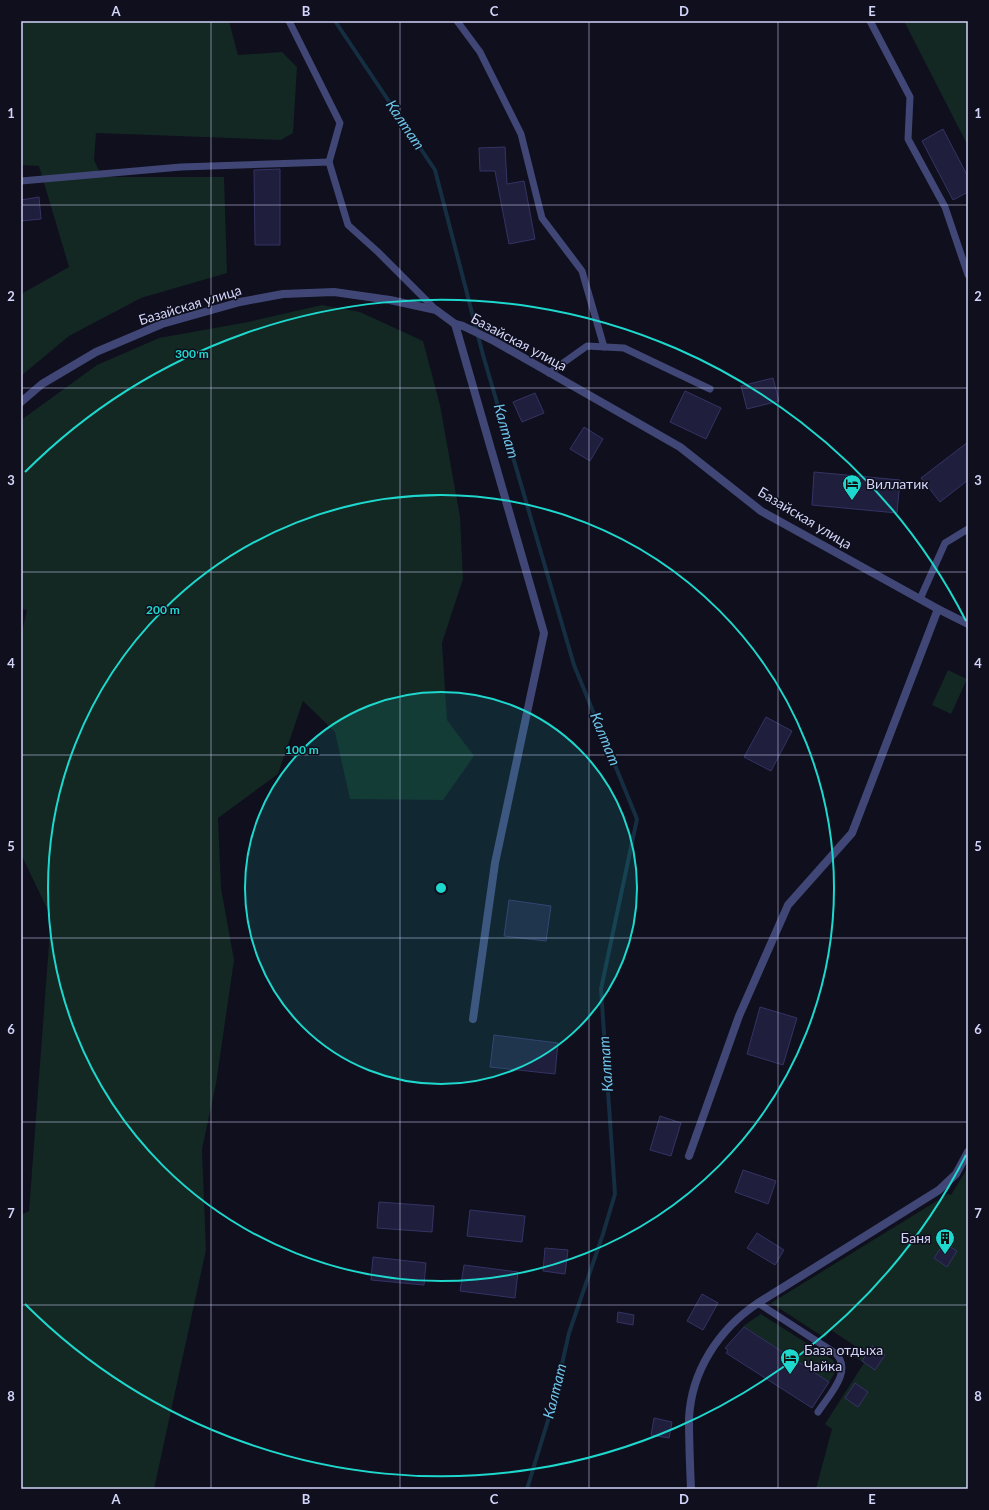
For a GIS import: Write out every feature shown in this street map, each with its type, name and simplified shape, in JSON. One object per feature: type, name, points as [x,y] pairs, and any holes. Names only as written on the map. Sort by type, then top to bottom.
[{"type":"street","name":"Базайская улица","points":[[21,402],[42,384],[96,352],[162,324],[240,302],[283,294],[334,292],[390,300],[436,310],[459,325],[494,341],[680,447],[762,511],[938,609],[968,624]]},
{"type":"street","points":[[459,325],[544,633],[495,863],[473,1019]]},
{"type":"street","points":[[689,1156],[739,1016],[788,905],[852,833],[938,609]]},
{"type":"street","points":[[691,1489],[689,1418],[691,1402],[700,1371],[707,1356],[725,1331],[736,1320],[758,1303],[939,1190],[956,1174],[968,1152]]},
{"type":"lane","points":[[289,21],[340,123],[329,162],[348,225],[378,252],[436,310]]},
{"type":"lane","points":[[458,21],[480,52],[521,134],[542,218],[582,271],[604,347]]},
{"type":"lane","points":[[870,21],[910,97],[908,139],[945,207],[968,275]]},
{"type":"lane","points":[[21,180],[182,167],[329,162]]},
{"type":"lane","points":[[550,373],[587,346],[624,348],[710,389]]},
{"type":"lane","points":[[920,599],[945,543],[968,529]]},
{"type":"lane","points":[[758,1303],[835,1352],[841,1361],[843,1367],[840,1378],[818,1412]]},
{"type":"green space","points":[[21,21],[229,21],[238,55],[282,52],[297,67],[293,133],[281,140],[96,133],[94,160],[102,177],[224,177],[227,273],[141,298],[69,336],[21,376],[21,294],[69,267],[39,166],[21,165]]},
{"type":"green space","points":[[904,21],[968,21],[968,146]]},
{"type":"green space","points":[[322,305],[360,312],[423,341],[440,405],[460,517],[463,579],[442,643],[447,720],[474,756],[443,800],[350,799],[335,732],[303,701],[278,774],[218,818],[221,888],[234,960],[216,1084],[202,1149],[206,1250],[154,1489],[21,1489],[21,1215],[29,1211],[51,917],[21,854],[21,636],[27,610],[21,609],[21,420],[97,365],[159,338],[248,322]]},
{"type":"green space","points":[[948,670],[967,679],[951,714],[932,705]]},
{"type":"green space","points":[[968,1167],[968,1489],[816,1489],[832,1429],[825,1424],[864,1363],[853,1356],[858,1348],[831,1330],[825,1338],[771,1303],[948,1194],[951,1195]]},
{"type":"green space","points":[[761,1314],[833,1360],[835,1369],[829,1382],[743,1326]]},
{"type":"building","points":[[943,129],[968,177],[968,192],[953,200],[922,141]]},
{"type":"building","points":[[505,147],[507,184],[524,181],[535,239],[509,244],[495,171],[480,171],[479,148]]},
{"type":"building","points":[[280,169],[280,245],[255,245],[254,170]]},
{"type":"building","points":[[39,197],[41,219],[21,221],[21,200]]},
{"type":"building","points":[[773,378],[779,401],[747,409],[741,386]]},
{"type":"building","points":[[685,391],[721,408],[706,439],[670,422]]},
{"type":"building","points":[[535,393],[544,413],[522,422],[513,402]]},
{"type":"building","points":[[584,427],[603,439],[590,461],[570,449]]},
{"type":"building","points":[[968,442],[968,480],[940,502],[921,478]]},
{"type":"building","points":[[814,472],[900,480],[897,513],[812,505]]},
{"type":"building","points":[[766,717],[792,731],[771,771],[744,757]]},
{"type":"building","points":[[509,900],[551,906],[546,941],[504,936]]},
{"type":"building","points":[[760,1007],[797,1018],[783,1065],[747,1054]]},
{"type":"building","points":[[494,1035],[558,1043],[555,1074],[490,1067]]},
{"type":"building","points":[[660,1116],[681,1123],[671,1156],[650,1150]]},
{"type":"building","points":[[743,1170],[776,1181],[768,1204],[735,1192]]},
{"type":"building","points":[[379,1202],[434,1206],[432,1232],[377,1228]]},
{"type":"building","points":[[470,1210],[525,1216],[522,1242],[467,1236]]},
{"type":"building","points":[[757,1233],[784,1250],[775,1265],[747,1248]]},
{"type":"building","name":"Баня","points":[[944,1243],[957,1251],[947,1267],[934,1258]]},
{"type":"building","points":[[545,1248],[568,1250],[565,1274],[543,1271]]},
{"type":"building","points":[[373,1257],[426,1263],[424,1285],[371,1280]]},
{"type":"building","points":[[464,1265],[518,1272],[515,1298],[460,1291]]},
{"type":"building","points":[[702,1294],[718,1303],[703,1330],[687,1321]]},
{"type":"building","points":[[618,1312],[634,1315],[633,1325],[617,1322]]},
{"type":"building","name":"База отдыха Чайка","points":[[744,1327],[829,1382],[812,1408],[726,1353],[728,1350],[725,1348]]},
{"type":"building","points":[[872,1346],[885,1355],[875,1370],[862,1361]]},
{"type":"building","points":[[855,1383],[868,1392],[858,1407],[845,1398]]},
{"type":"building","points":[[654,1418],[672,1422],[669,1438],[651,1435]]},
{"type":"waterway","name":"Калтат","points":[[335,21],[435,170],[483,355],[574,665],[637,819],[601,989],[615,1194],[569,1333],[553,1404],[527,1489]]},
{"type":"place","name":"Виллатик","points":[[852,501]]},
{"type":"place","name":"Баня","points":[[945,1255]]},
{"type":"place","name":"База отдыха Чайка","points":[[790,1375]]}]
